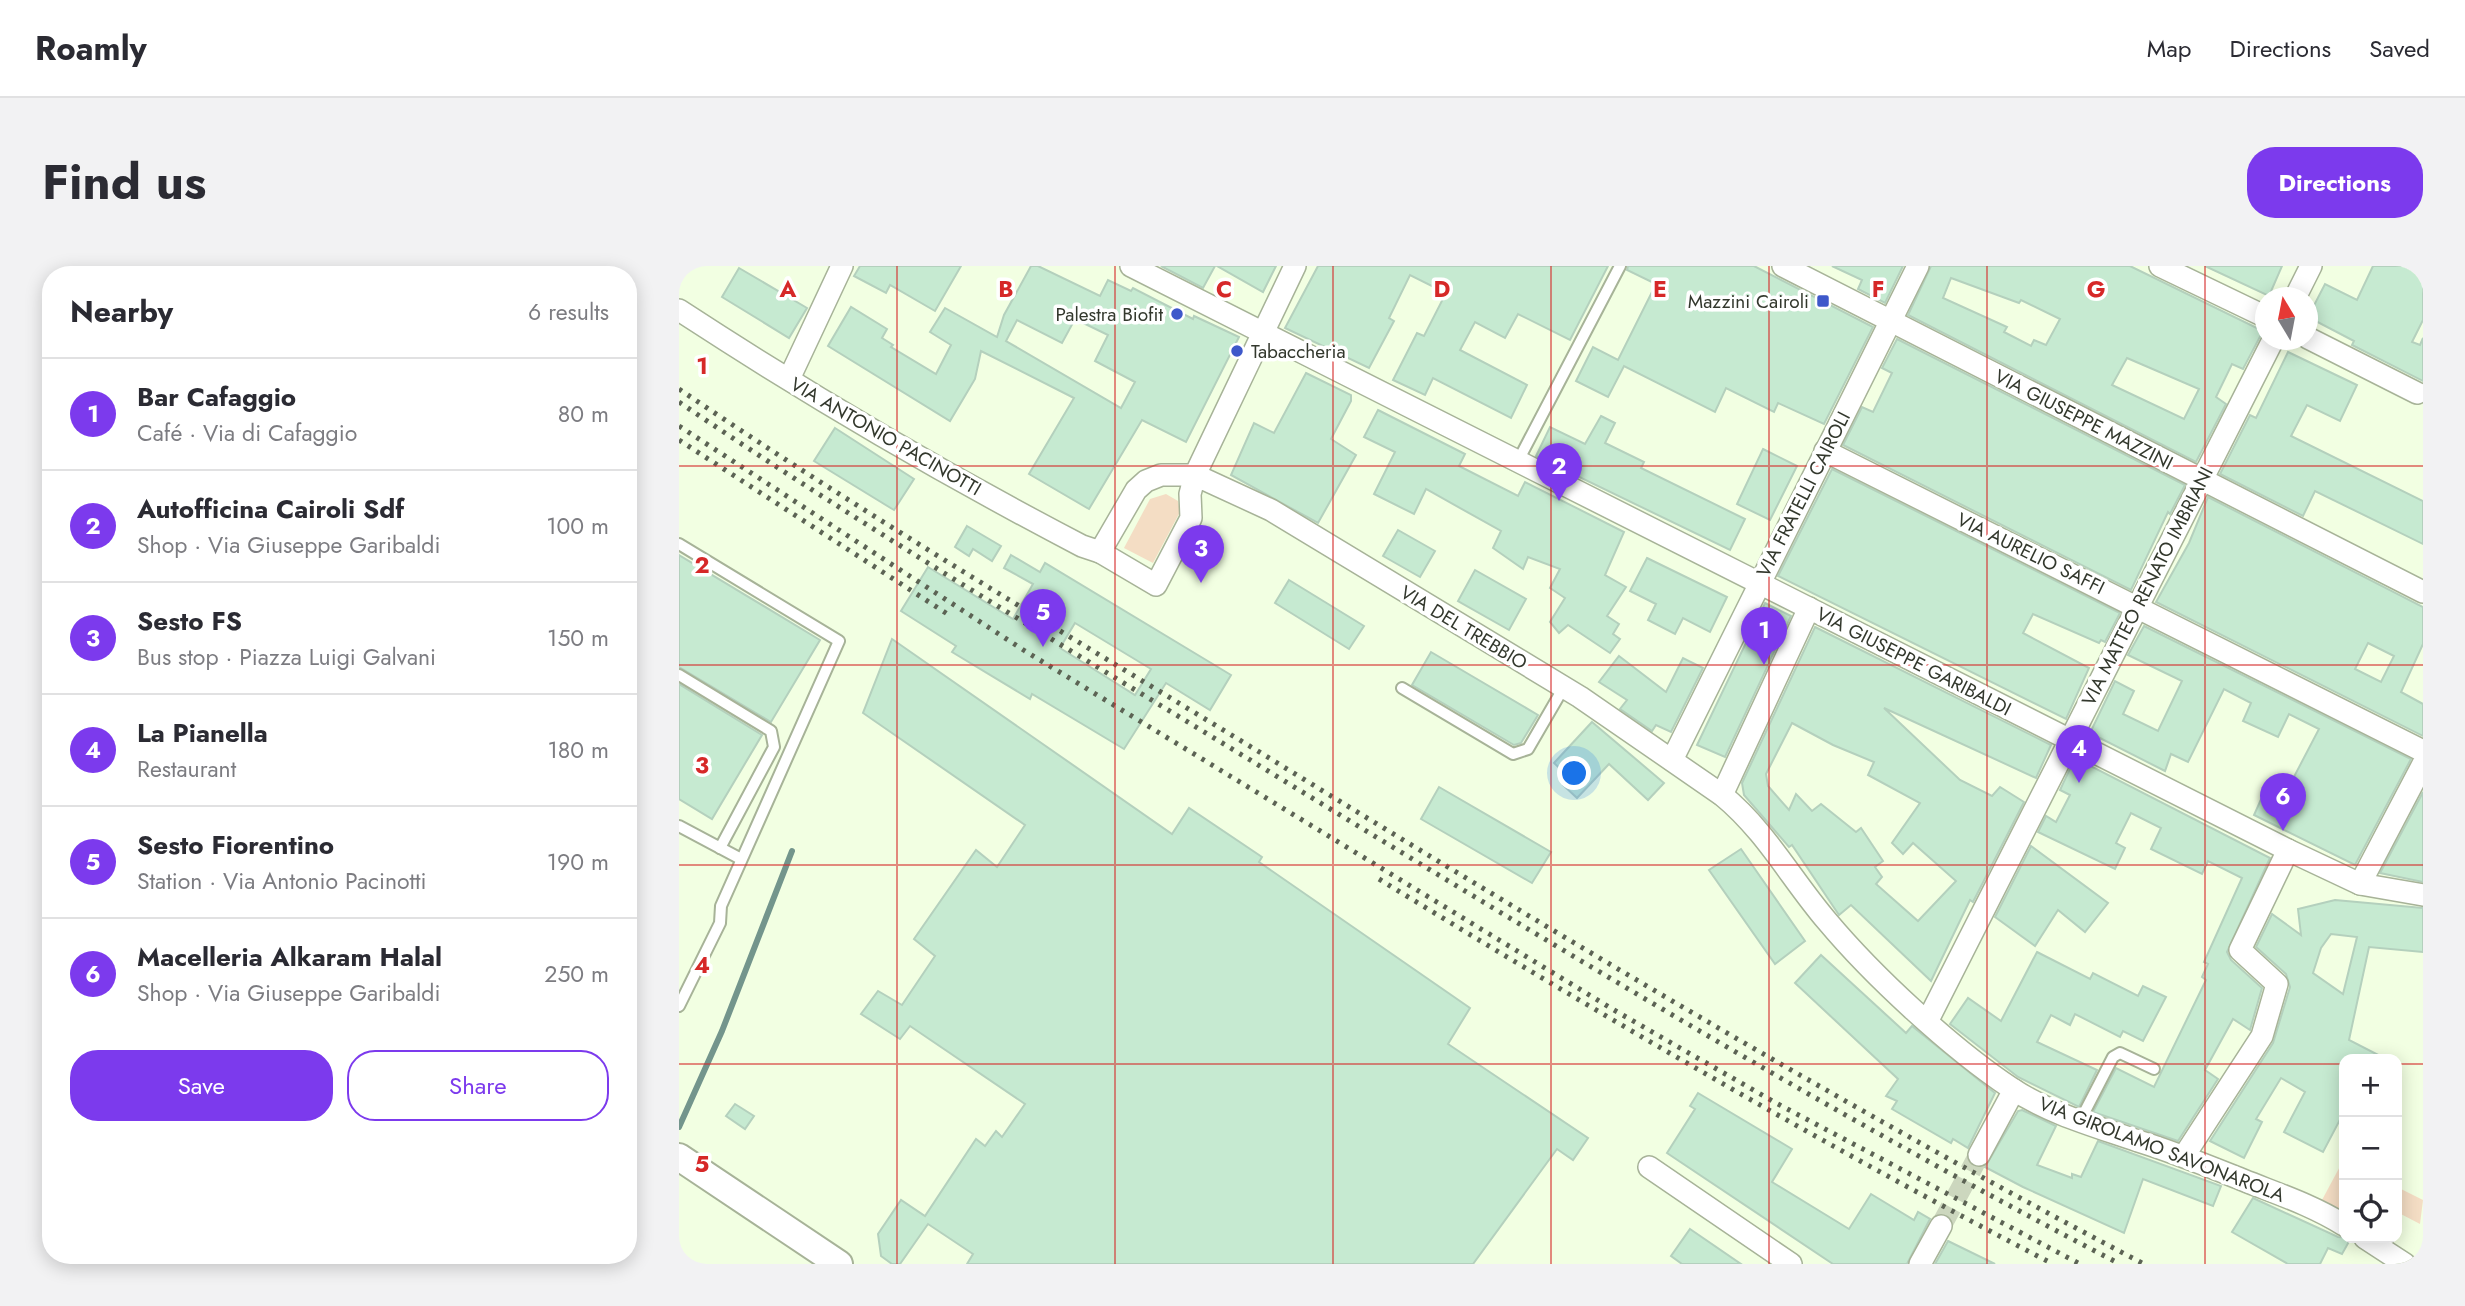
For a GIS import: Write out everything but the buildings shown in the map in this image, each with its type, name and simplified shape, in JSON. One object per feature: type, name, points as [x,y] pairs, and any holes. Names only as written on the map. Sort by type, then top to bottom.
[{"type":"street","points":[[789,379],[842,266]]},
{"type":"street","name":"VIA GIUSEPPE GARIBALDI","points":[[1131,266],[2288,850],[2360,884],[2423,895]]},
{"type":"street","points":[[1100,552],[1136,490],[1146,481],[1161,475],[1195,475],[1295,266]]},
{"type":"street","name":"VIA GIUSEPPE MAZZINI","points":[[1783,266],[2423,592]]},
{"type":"street","name":"VIA FRATELLI CAIROLI","points":[[1672,760],[1918,266]]},
{"type":"street","points":[[2160,266],[2255,312]]},
{"type":"street","points":[[2300,287],[2311,266]]},
{"type":"street","name":"VIA ANTONIO PACINOTTI","points":[[679,310],[789,379],[1021,514],[1082,546],[1100,552],[1156,585],[1191,518],[1190,494],[1195,475]]},
{"type":"street","points":[[2318,343],[2417,393]]},
{"type":"street","name":"VIA MATTEO RENATO IMBRIANI","points":[[1928,1020],[2268,350]]},
{"type":"street","name":"VIA AURELIO SAFFI","points":[[1825,451],[2423,751]]},
{"type":"street","name":"VIA DEL TREBBIO","points":[[1195,475],[1271,510],[1565,687],[1722,795]]},
{"type":"street","points":[[1722,795],[1809,608]]},
{"type":"street","points":[[2360,884],[2423,764]]},
{"type":"street","name":"VIA GIROLAMO SAVONAROLA","points":[[1722,795],[1742,812],[1780,856],[1827,922],[1884,981],[1982,1067],[2014,1090],[2080,1121],[2184,1156],[2297,1200],[2339,1222]]},
{"type":"street","points":[[2184,1156],[2262,1036],[2277,984],[2240,950],[2288,850]]},
{"type":"street","points":[[1979,1155],[2014,1090]]},
{"type":"street","points":[[679,1157],[839,1264]]},
{"type":"street","points":[[1649,1167],[1791,1264]]},
{"type":"street","points":[[679,1178],[820,1264]]},
{"type":"street","points":[[1920,1264],[1941,1226]]},
{"type":"street","points":[[2373,1243],[2405,1264]]},
{"type":"lane","points":[[1518,461],[1620,266]]},
{"type":"lane","points":[[679,544],[839,641],[721,906],[720,923],[679,1006]]},
{"type":"lane","points":[[679,675],[771,731],[774,741],[774,747],[720,848]]},
{"type":"lane","points":[[1402,688],[1513,754],[1528,749],[1565,687]]},
{"type":"lane","points":[[679,826],[741,859]]},
{"type":"lane","points":[[2080,1121],[2113,1057],[2120,1053],[2154,1069]]},
{"type":"shaded area","points":[[1166,494],[1178,501],[1180,512],[1153,563],[1124,548],[1150,499]]},
{"type":"shaded area","points":[[2339,1168],[2339,1209],[2322,1200]]},
{"type":"shaded area","points":[[2402,1190],[2423,1200],[2420,1224],[2402,1215]]},
{"type":"waterway","points":[[679,1127],[722,1031],[792,851]]},
{"type":"tunnel","points":[[1941,1226],[1979,1155]]},
{"type":"railway","points":[[679,389],[750,437],[968,574],[1588,951],[1919,1143],[2144,1264]]},
{"type":"railway","points":[[679,402],[974,591],[1587,964],[1904,1148],[2120,1264]]},
{"type":"railway","points":[[679,426],[1025,651],[1614,1010],[1776,1103],[2080,1264]]},
{"type":"railway","points":[[679,440],[949,615]]},
{"type":"railway","points":[[1379,879],[1713,1078],[1882,1173],[2053,1264]]},
{"type":"place","name":"Mazzini Cairoli","points":[[1823,301]]},
{"type":"place","name":"Palestra Biofit","points":[[1177,314]]},
{"type":"place","name":"Tabaccheria","points":[[1237,351]]},
{"type":"place","name":"Autofficina Cairoli Sdf","points":[[1559,501]]},
{"type":"place","name":"Sesto FS","points":[[1201,583]]},
{"type":"place","name":"Sesto Fiorentino","points":[[1043,647]]},
{"type":"place","name":"Bar Cafaggio","points":[[1764,665]]},
{"type":"place","name":"La Pianella","points":[[2079,783]]},
{"type":"place","name":"Macelleria Alkaram Halal","points":[[2283,831]]}]
